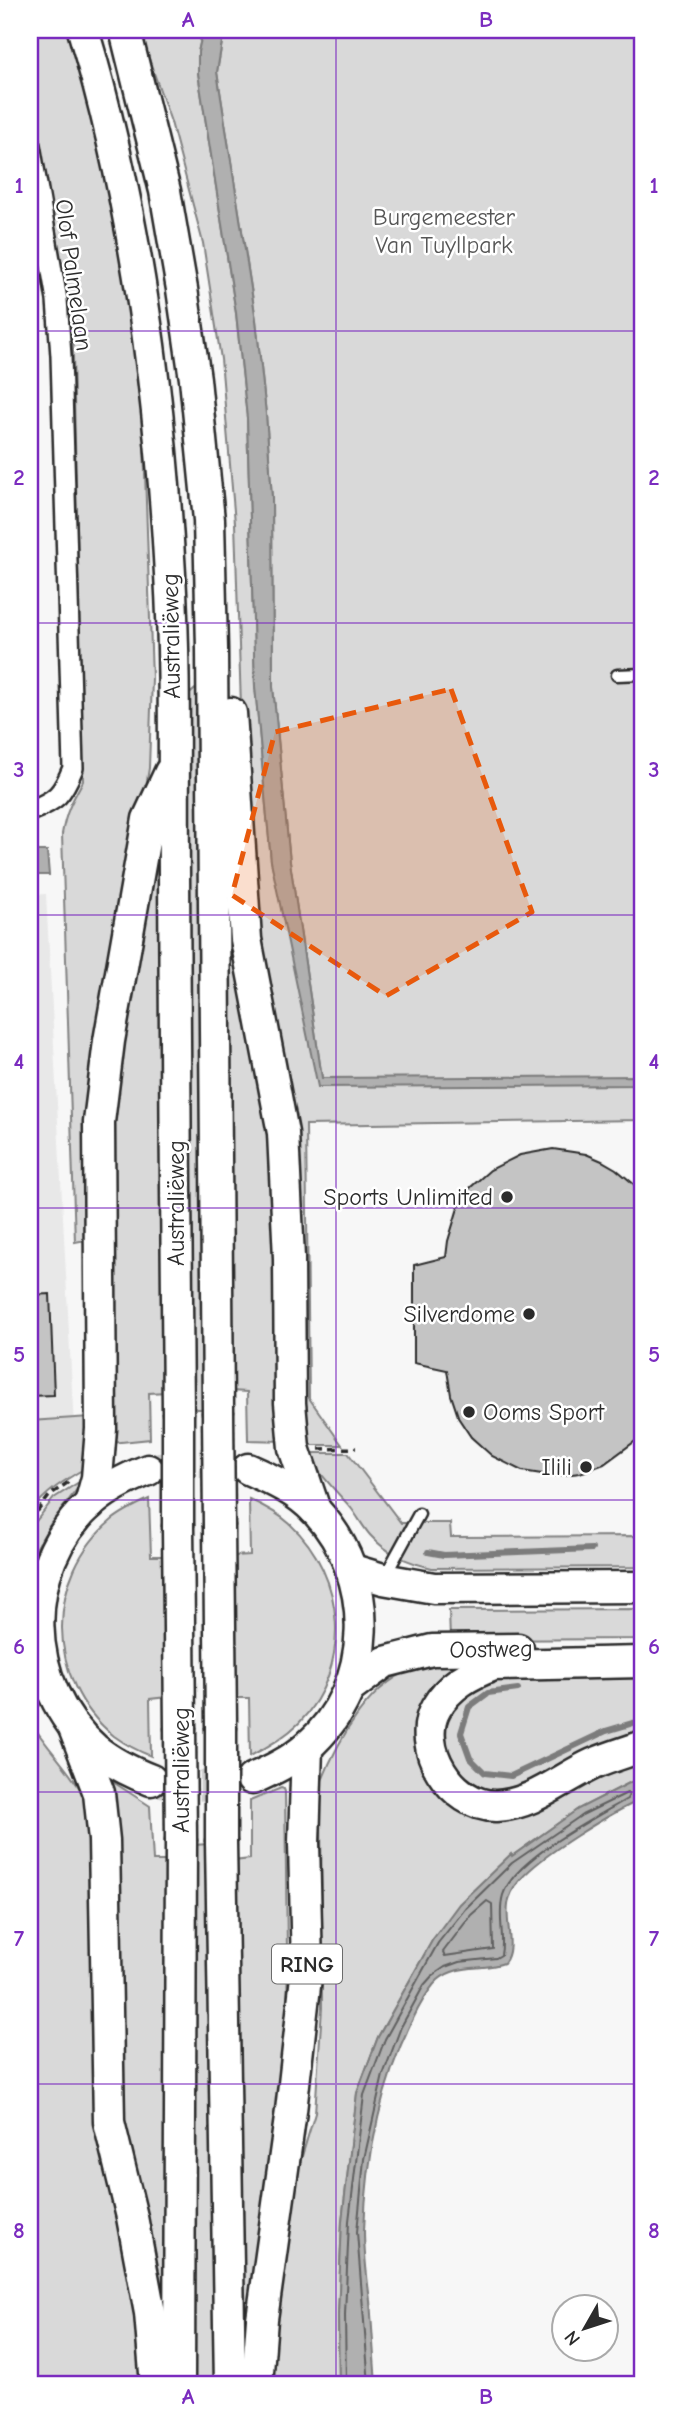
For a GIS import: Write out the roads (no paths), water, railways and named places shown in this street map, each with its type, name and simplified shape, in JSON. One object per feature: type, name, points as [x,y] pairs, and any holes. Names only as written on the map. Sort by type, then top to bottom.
[{"type":"main road","name":"Australiëweg","points":[[83,30],[102,93],[132,237],[153,371],[170,577],[181,1842],[179,2385]]},
{"type":"main road","name":"Australiëweg","points":[[125,30],[164,191],[194,367],[209,520],[221,1842],[230,2385]]},
{"type":"main road","points":[[212,649],[230,698],[246,939],[283,1133],[289,1258],[290,1403],[294,1448],[315,1510]]},
{"type":"main road","points":[[90,1504],[97,1478],[101,1429],[99,1122],[109,1041],[148,819],[173,765]]},
{"type":"main road","points":[[248,1469],[284,1486],[315,1510],[337,1538],[353,1570],[361,1609],[360,1649],[350,1688],[324,1730],[307,1747],[281,1766],[252,1779]]},
{"type":"main road","points":[[148,1470],[118,1484],[90,1504],[65,1532],[48,1566],[39,1598],[37,1630],[41,1662],[52,1692],[74,1728],[99,1793],[104,1840],[109,2122],[132,2217],[150,2312],[156,2385]]},
{"type":"main road","points":[[353,1570],[383,1579],[434,1588],[643,1587]]},
{"type":"main road","name":"Oostweg","points":[[350,1688],[385,1662],[432,1650],[643,1648]]},
{"type":"main road","points":[[643,1662],[494,1665],[475,1672],[447,1691],[434,1710],[430,1724],[434,1757],[441,1774],[455,1790],[475,1801],[494,1806],[522,1801],[593,1764],[643,1746]]},
{"type":"main road","points":[[74,1728],[96,1750],[151,1780]]},
{"type":"main road","name":"RING","points":[[257,2385],[262,2319],[291,2111],[307,1968],[304,1843],[307,1747]]},
{"type":"street","name":"Olof Palmelaan","points":[[30,145],[57,300],[61,356],[73,768],[64,789],[54,801],[30,811]]},
{"type":"lane","points":[[617,675],[643,674]]},
{"type":"lane","points":[[383,1579],[419,1514]]},
{"type":"water","points":[[203,30],[224,30],[217,72],[256,320],[266,414],[272,498],[273,687],[290,862],[322,1078],[643,1076],[643,1085],[318,1087],[271,861],[255,686],[247,418],[236,313],[198,73],[198,52]]},
{"type":"water","points":[[30,851],[47,851],[49,875],[30,875]]},
{"type":"water","points":[[643,1776],[643,1799],[560,1847],[530,1870],[516,1885],[508,1905],[510,1943],[504,1963],[462,1969],[446,1975],[426,1994],[417,2011],[394,2062],[385,2090],[368,2175],[364,2240],[376,2385],[339,2385],[338,2316],[342,2221],[357,2093],[378,2037],[433,1939],[459,1904],[511,1854],[512,1856],[578,1809]]},
{"type":"waterway","points":[[428,1552],[444,1555],[592,1549]]},
{"type":"waterway","points":[[518,1689],[488,1693],[469,1707],[461,1733],[470,1758],[485,1773],[511,1776],[606,1731],[643,1720]]},
{"type":"tunnel","points":[[155,1468],[200,1463],[244,1468]]},
{"type":"tunnel","points":[[155,1781],[204,1786],[252,1779]]},
{"type":"place","name":"Sports Unlimited","points":[[507,1197]]},
{"type":"place","name":"Silverdome","points":[[529,1314]]},
{"type":"place","name":"Ooms Sport","points":[[469,1412]]},
{"type":"place","name":"Ilili","points":[[586,1467]]},
{"type":"park label","name":"Burgemeester Van Tuyllpark","points":[[444,231]]}]
